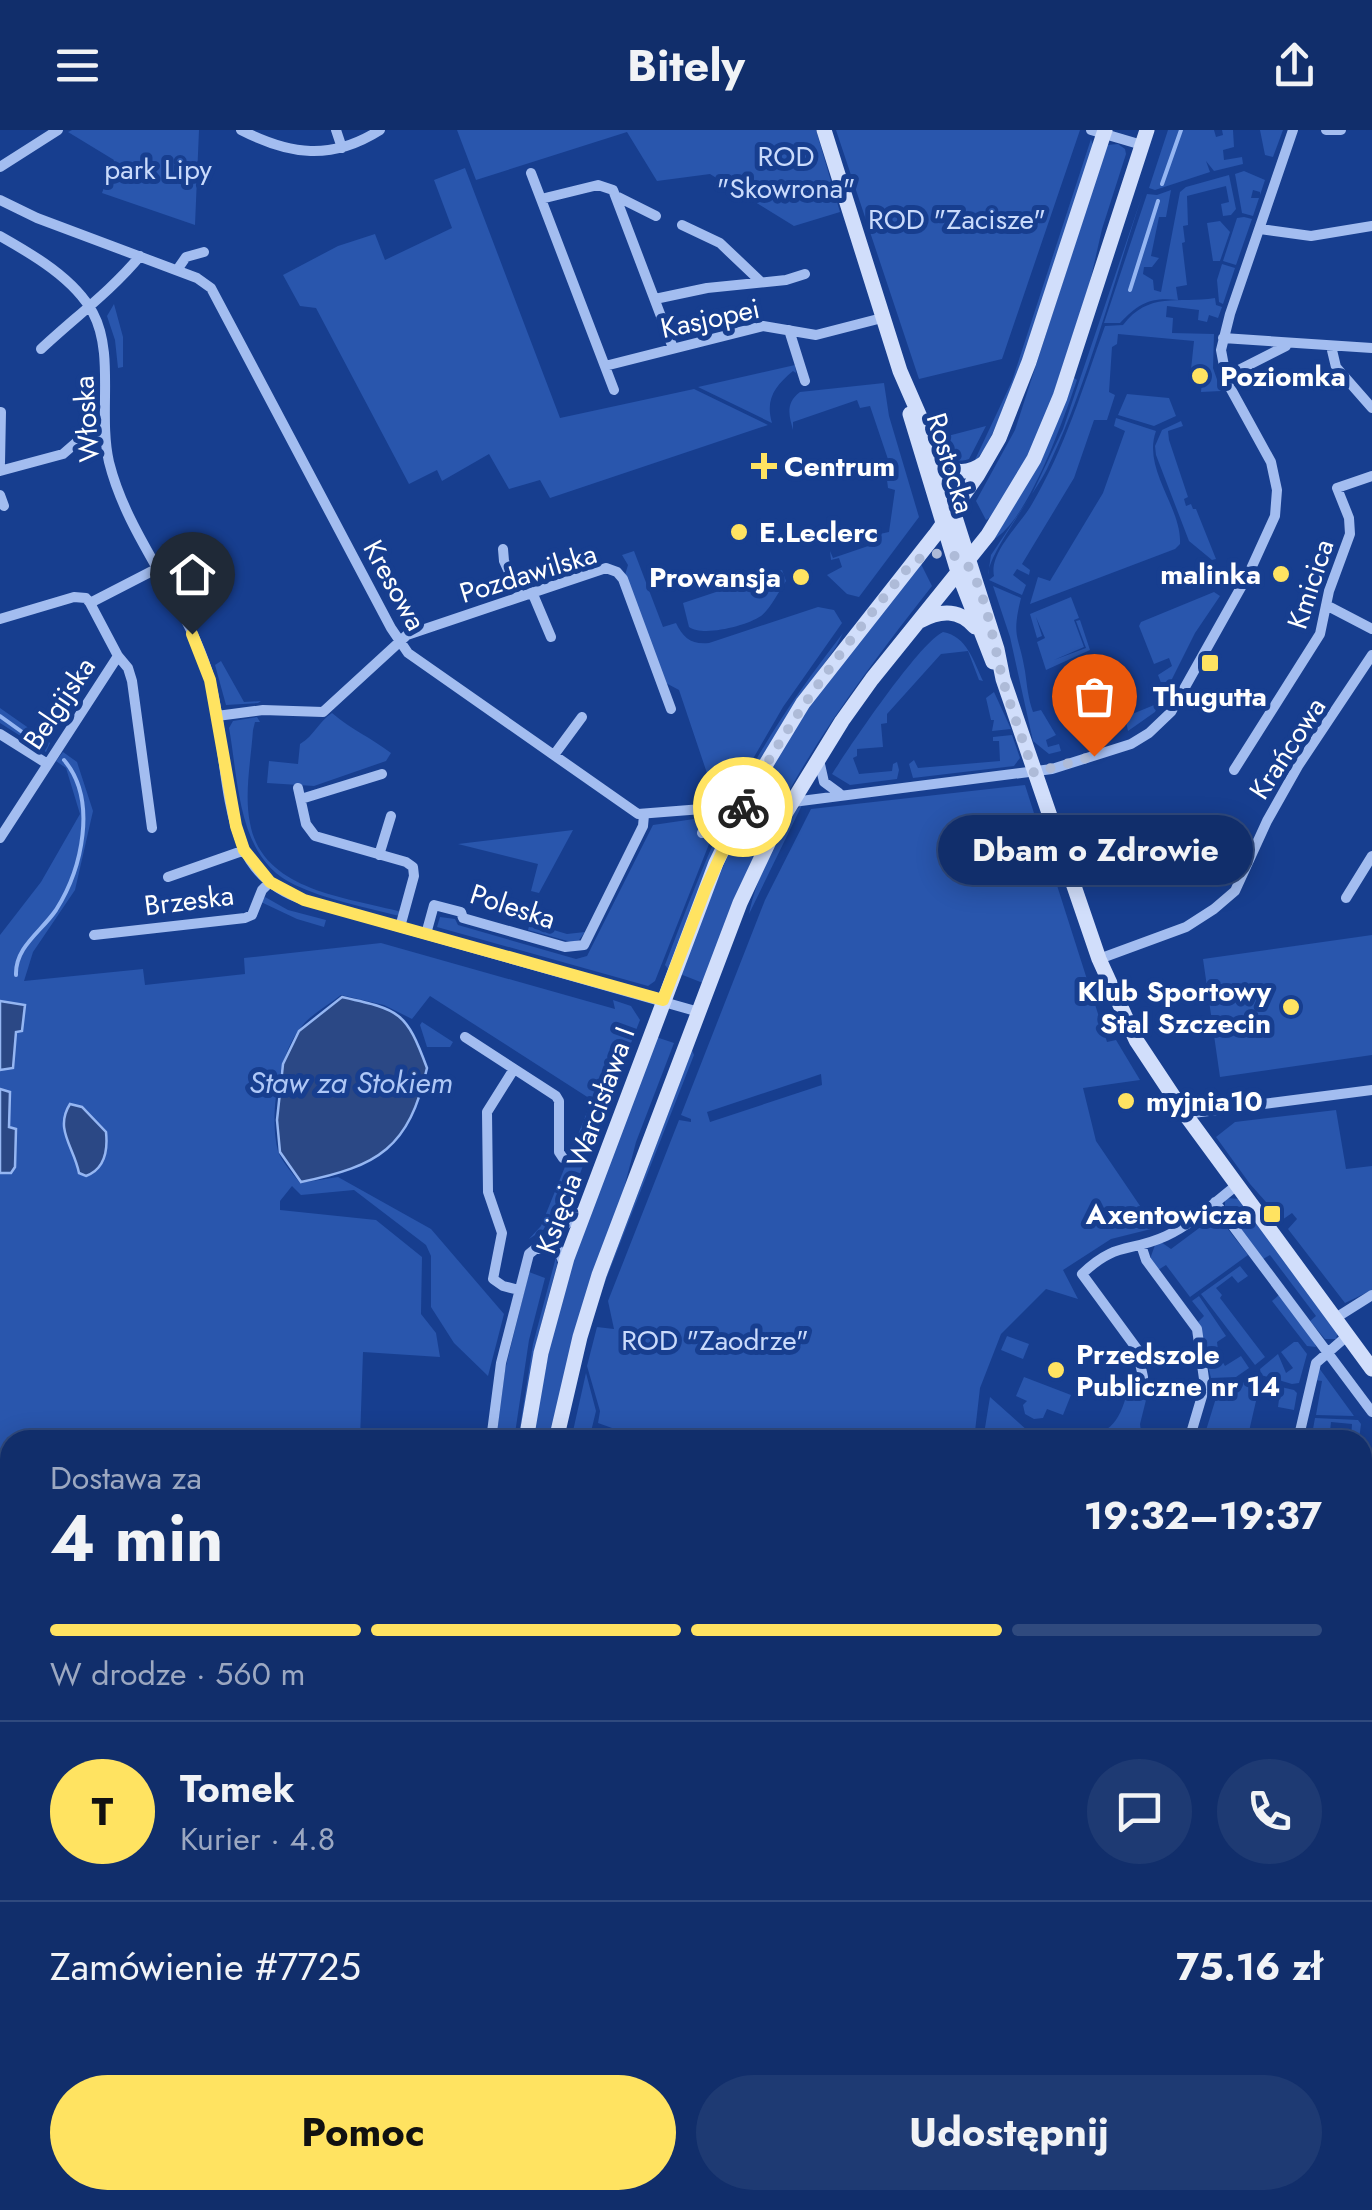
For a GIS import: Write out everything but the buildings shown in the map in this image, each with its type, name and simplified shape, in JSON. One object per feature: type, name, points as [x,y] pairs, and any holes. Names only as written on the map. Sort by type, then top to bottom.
[{"type":"street","points":[[0,167],[58,130]]},
{"type":"street","points":[[241,130],[264,142],[302,152],[342,148],[380,130]]},
{"type":"street","points":[[336,130],[342,148]]},
{"type":"street","name":"Rostocka","points":[[824,130],[900,371],[937,504],[950,519]]},
{"type":"street","points":[[789,806],[802,799],[1034,773],[1130,744],[1164,720],[1187,686],[1266,539],[1276,507],[1274,471],[1261,439],[1225,377],[1221,356],[1223,338],[1294,130]]},
{"type":"street","points":[[1326,130],[1341,130]]},
{"type":"street","points":[[558,1430],[592,1295],[740,903],[820,754],[916,622],[1002,515],[1049,427],[1145,138],[1100,131]]},
{"type":"street","name":"Księcia Warcisława I","points":[[528,1430],[541,1353],[564,1266],[716,864],[757,779],[823,675],[950,519],[986,461],[1020,388],[1100,131]]},
{"type":"street","points":[[531,174],[614,390]]},
{"type":"street","points":[[542,199],[598,185],[610,188],[618,198],[673,348]]},
{"type":"street","points":[[618,198],[656,216]]},
{"type":"street","points":[[0,200],[37,218],[177,270],[186,258],[204,252]]},
{"type":"street","points":[[682,225],[720,243],[761,282]]},
{"type":"street","points":[[1260,229],[1314,236],[1372,226]]},
{"type":"street","name":"Włoska","points":[[0,236],[69,284],[98,323],[104,348],[104,434],[121,497],[201,654],[218,716],[236,826],[244,850],[270,882],[296,897],[698,1012]]},
{"type":"street","points":[[41,349],[88,305],[108,292],[140,256]]},
{"type":"street","name":"Kresowa","points":[[177,270],[200,279],[215,294],[398,641],[408,653],[644,815]]},
{"type":"street","points":[[655,299],[804,274]]},
{"type":"street","name":"Kasjopei","points":[[605,366],[763,326],[816,336],[882,318]]},
{"type":"street","points":[[789,330],[805,381]]},
{"type":"street","points":[[1223,338],[1372,348]]},
{"type":"street","points":[[1225,377],[1289,344]]},
{"type":"street","points":[[1330,346],[1339,371],[1372,408]]},
{"type":"street","name":"Rostocka","points":[[900,371],[935,456],[964,564],[997,649],[1002,679]]},
{"type":"street","points":[[0,463],[1,412]]},
{"type":"street","points":[[0,471],[63,454],[78,442],[104,434]]},
{"type":"street","name":"Rostocka","points":[[935,456],[946,468],[962,472],[978,468],[986,461]]},
{"type":"street","name":"Kmicica","points":[[1234,770],[1316,641],[1350,534],[1349,518],[1338,488],[1372,475],[1366,461]]},
{"type":"street","points":[[950,519],[984,526],[1002,515]]},
{"type":"street","points":[[503,549],[504,561],[520,596]]},
{"type":"street","points":[[911,564],[928,554],[964,564]]},
{"type":"street","name":"Rostocka","points":[[964,564],[978,630],[1002,679],[1100,959],[1136,1040],[1236,1185],[1372,1368]]},
{"type":"street","points":[[0,619],[74,596],[86,598],[90,604],[158,568]]},
{"type":"street","name":"Pozdawilska","points":[[218,716],[263,710],[323,712],[398,641],[413,632],[602,568],[619,573],[671,709]]},
{"type":"street","points":[[532,592],[551,637]]},
{"type":"street","name":"Belgijska","points":[[0,838],[118,656],[90,604]]},
{"type":"street","points":[[1326,605],[1372,630]]},
{"type":"street","points":[[916,622],[952,612],[966,617],[978,630]]},
{"type":"street","points":[[118,656],[132,680],[152,828]]},
{"type":"street","name":"Krańcowa","points":[[1100,959],[1186,927],[1235,891],[1298,766],[1372,656]]},
{"type":"street","points":[[554,755],[582,717]]},
{"type":"street","points":[[0,734],[46,763]]},
{"type":"street","points":[[820,754],[818,768],[824,782],[833,791],[850,794]]},
{"type":"street","points":[[382,774],[299,794],[306,824],[315,836],[406,862],[414,870],[400,927]]},
{"type":"street","points":[[702,833],[719,799],[718,787]]},
{"type":"street","points":[[644,815],[715,808]]},
{"type":"street","name":"Poleska","points":[[426,934],[434,905],[460,912],[463,918],[569,948],[580,947],[590,936],[644,824],[644,815]]},
{"type":"street","points":[[379,855],[391,816]]},
{"type":"street","points":[[168,877],[244,850]]},
{"type":"street","points":[[1346,898],[1372,856]]},
{"type":"street","name":"Brzeska","points":[[94,934],[245,918],[252,915],[262,890],[270,882]]},
{"type":"street","points":[[465,1037],[559,1101],[563,1158]]},
{"type":"street","points":[[514,1069],[487,1112],[487,1177],[502,1234],[493,1278],[503,1286],[519,1290]]},
{"type":"street","points":[[1185,1114],[1372,1090]]},
{"type":"street","points":[[1143,1377],[1137,1348],[1082,1274],[1112,1250],[1140,1245],[1174,1232],[1236,1185]]},
{"type":"street","points":[[1215,1202],[1372,1412]]},
{"type":"street","points":[[493,1430],[498,1382],[525,1266],[535,1246],[584,1209]]},
{"type":"street","points":[[1140,1245],[1146,1260],[1197,1328],[1204,1386],[1192,1430]]},
{"type":"street","points":[[525,1266],[534,1252],[544,1246],[562,1252],[564,1266]]},
{"type":"street","points":[[1334,1319],[1372,1296]]},
{"type":"street","points":[[1300,1430],[1314,1368],[1327,1351],[1347,1336]]},
{"type":"green space","name":"park Lipy","points":[[199,130],[195,225],[102,193],[114,160],[68,132]]},
{"type":"green space","name":"ROD \"Skowrona\"","points":[[457,130],[816,130],[840,212],[794,226],[710,174],[657,181],[627,132],[476,180]]},
{"type":"green space","name":"ROD \"Zacisze\"","points":[[836,130],[1080,130],[1002,359],[919,379]]},
{"type":"green space","points":[[1168,130],[1214,130],[1216,137],[1223,135],[1222,130],[1233,130],[1234,147],[1223,150],[1224,160],[1242,157],[1243,164],[1214,171],[1206,161],[1210,172],[1155,190],[1149,188]]},
{"type":"green space","points":[[1260,130],[1283,130],[1273,157],[1265,155]]},
{"type":"green space","points":[[1091,139],[1093,145],[1013,389],[986,447],[973,464],[1012,381]]},
{"type":"green space","points":[[1118,144],[1126,154],[1049,408],[1027,460],[994,515],[986,520],[976,501],[1015,430],[1107,145]]},
{"type":"green space","points":[[465,168],[560,418],[694,389],[768,425],[550,498],[540,480],[509,489],[489,454],[442,481],[437,470],[409,484],[316,308],[300,306],[283,275],[338,246],[375,234],[385,260],[452,228],[434,180]]},
{"type":"green space","points":[[1244,171],[1265,180],[1260,195],[1253,190],[1251,198],[1259,198],[1253,216],[1242,213],[1235,174]]},
{"type":"green space","points":[[1229,175],[1236,209],[1231,215],[1223,216],[1221,204],[1229,202],[1226,186],[1187,196],[1188,225],[1183,226],[1182,243],[1187,285],[1176,287],[1178,300],[1153,301],[1140,306],[1120,323],[1104,323],[1147,194],[1171,190],[1166,217],[1159,217],[1151,256],[1159,258],[1152,267],[1144,267],[1143,274],[1153,280],[1154,290],[1161,292],[1180,192]]},
{"type":"green space","points":[[1143,193],[1062,436],[1032,494],[1063,429]]},
{"type":"green space","points":[[1237,218],[1252,219],[1236,265],[1223,261]]},
{"type":"green space","points":[[1220,221],[1230,232],[1220,261],[1213,261],[1207,223]]},
{"type":"green space","points":[[1222,264],[1235,268],[1223,304],[1219,302],[1217,280]]},
{"type":"green space","points":[[1215,298],[1216,305],[1222,307],[1218,318],[1209,315],[1207,322],[1198,320],[1199,310],[1167,306],[1166,317],[1173,318],[1172,333],[1214,334],[1213,368],[1221,391],[1201,392],[1202,381],[1207,378],[1203,372],[1190,379],[1194,341],[1118,334],[1117,344],[1112,347],[1109,392],[1115,395],[1107,420],[1094,420],[1074,478],[1022,564],[1030,570],[1029,575],[1017,569],[1013,575],[1026,585],[1022,595],[989,580],[994,576],[1001,548],[1032,504],[1054,461],[1105,326],[1123,325],[1133,314],[1154,303]]},
{"type":"green space","points":[[114,304],[123,337],[123,367],[118,368],[107,316]]},
{"type":"green space","points":[[795,365],[796,373],[793,371],[773,394],[772,423],[698,387]]},
{"type":"green space","points":[[1073,377],[1077,380],[1071,397],[1032,490],[1007,528],[994,539],[1042,459]]},
{"type":"green space","points":[[884,383],[889,416],[919,517],[859,597],[847,594],[827,575],[842,567],[839,558],[831,560],[830,551],[833,558],[877,543],[875,535],[889,532],[895,490],[888,488],[887,480],[894,477],[870,406],[860,408],[857,400],[793,422],[793,430],[789,411],[800,392]]},
{"type":"green space","points":[[1127,394],[1169,398],[1176,416],[1154,426],[1118,415]]},
{"type":"green space","points":[[1116,418],[1156,431],[1154,460],[1175,516],[1180,544],[1030,604],[1038,577],[1050,581],[1103,493],[1125,431],[1114,426]]},
{"type":"green space","points":[[1181,421],[1183,426],[1168,431],[1169,440],[1188,497],[1184,499],[1186,506],[1191,504],[1196,509],[1216,559],[1212,560],[1189,541],[1156,455],[1155,446],[1162,430]]},
{"type":"green space","points":[[986,426],[969,459],[953,459],[946,453],[940,438]]},
{"type":"green space","points":[[1032,494],[995,553],[988,575],[991,555]]},
{"type":"green space","points":[[634,551],[663,627],[676,623],[693,642],[709,643],[818,607],[834,610],[842,623],[783,707],[728,802],[714,794],[679,690],[664,682],[625,575],[628,565],[622,555]]},
{"type":"green space","points":[[921,564],[932,586],[847,699],[790,790],[754,861],[703,983],[680,974],[729,852],[773,764],[821,691]]},
{"type":"green space","points":[[782,570],[786,581],[761,616],[725,629],[704,631],[689,627],[683,603]]},
{"type":"green space","points":[[993,586],[1021,598],[1016,629],[1030,702],[1033,712],[1041,710],[1056,735],[1046,740],[1048,747],[1059,744],[1061,751],[1049,754],[1033,741],[1010,637]]},
{"type":"green space","points":[[1214,592],[1220,596],[1195,633],[1165,693],[1158,675],[1172,666],[1169,658],[1154,664],[1139,626]]},
{"type":"green space","points":[[1071,597],[1079,618],[1074,620],[1084,647],[1054,660],[1086,648],[1076,621],[1080,620],[1090,650],[1046,670],[1037,642],[1045,638],[1036,617],[1042,636],[1037,638],[1030,614]]},
{"type":"green space","points":[[943,632],[964,644],[973,658],[983,681],[979,680],[968,651],[941,654],[887,714],[887,723],[881,724],[883,747],[857,749],[853,758],[859,774],[892,771],[897,762],[897,779],[850,785],[832,774],[902,674]]},
{"type":"green space","points":[[843,633],[802,695],[668,969],[665,965],[691,897],[741,787],[789,708]]},
{"type":"green space","points":[[221,661],[244,702],[261,701],[226,705],[215,665]]},
{"type":"green space","points":[[994,692],[1011,729],[992,731],[994,720],[986,698]]},
{"type":"green space","points":[[1159,703],[1155,712],[1128,731],[1125,717]]},
{"type":"green space","points":[[0,708],[50,743],[46,752],[0,723]]},
{"type":"green space","points":[[332,713],[391,753],[386,761],[314,786],[267,783],[269,761],[298,764],[300,744]]},
{"type":"green space","points":[[257,717],[260,722],[255,722],[253,730],[248,800],[258,846],[271,863],[309,887],[401,912],[399,916],[295,885],[276,873],[262,857],[244,817],[229,728],[233,721]]},
{"type":"green space","points":[[1012,735],[1020,758],[1014,766],[913,778],[909,764],[914,760],[918,768],[1000,761],[999,741],[993,741],[993,737]]},
{"type":"green space","points":[[63,752],[77,762],[93,811],[75,890],[33,952],[24,981],[143,969],[145,985],[245,974],[244,958],[381,943],[615,1009],[613,1000],[631,1006],[640,1020],[563,1217],[529,1239],[541,1226],[592,1100],[430,996],[412,1019],[384,1005],[341,995],[308,1020],[286,1056],[277,1088],[275,1137],[288,1168],[300,1183],[338,1177],[431,1229],[504,1314],[488,1376],[454,1343],[431,1307],[431,1256],[426,1245],[354,1190],[301,1195],[292,1186],[280,1201],[280,1210],[376,1220],[422,1257],[421,1314],[436,1333],[440,1357],[363,1352],[360,1430],[0,1430],[0,935],[41,882],[80,814],[66,768],[56,761]]},
{"type":"green space","name":"ROD \"Zaodrze\"","points":[[1025,785],[1107,1042],[1116,1040],[1140,1080],[1083,1088],[1096,1141],[1155,1228],[1111,1239],[1063,1270],[1078,1299],[1046,1289],[1001,1334],[980,1388],[975,1430],[618,1430],[598,1423],[600,1411],[587,1366],[597,1327],[614,1329],[608,1301],[679,1120],[691,1122],[681,1115],[765,900],[811,809]],"holes":[[[821,1074],[822,1085],[710,1122],[707,1112]]]},
{"type":"green space","points":[[802,805],[749,914],[776,839]]},
{"type":"green space","points":[[694,819],[700,825],[700,833],[711,839],[655,981],[648,986],[437,927],[440,917],[455,919],[458,925],[576,959],[587,956],[653,825]]},
{"type":"green space","points":[[573,830],[539,893],[531,891],[538,864],[458,844]]},
{"type":"green space","points":[[265,897],[288,910],[326,920],[324,927],[261,902]]},
{"type":"green space","points":[[530,923],[567,934],[585,932],[579,940],[571,942],[528,930]]},
{"type":"green space","name":"Klub Sportowy Stal Szczecin","points":[[1372,935],[1372,1055],[1220,1077],[1203,959]]},
{"type":"green space","points":[[422,1022],[453,1042],[450,1047],[427,1047]]},
{"type":"green space","points":[[656,1037],[674,1043],[636,1142],[623,1192],[578,1320],[552,1430],[534,1430],[570,1268]]},
{"type":"green space","points":[[692,1050],[694,1055],[594,1310]]},
{"type":"green space","points":[[1336,1110],[1346,1169],[1372,1166],[1372,1290],[1345,1303],[1288,1229],[1297,1219],[1292,1213],[1282,1220],[1216,1137],[1235,1122]]},
{"type":"green space","points":[[1225,1198],[1241,1199],[1338,1332],[1336,1339],[1325,1339],[1310,1321],[1316,1316],[1270,1255],[1263,1259],[1225,1210]]},
{"type":"green space","points":[[1206,1212],[1217,1215],[1248,1255],[1190,1297],[1166,1265],[1158,1270],[1150,1259],[1155,1245],[1161,1242],[1171,1249],[1210,1220]]},
{"type":"green space","points":[[556,1257],[520,1430],[533,1344]]},
{"type":"green space","points":[[1240,1266],[1248,1276],[1238,1283],[1232,1276],[1216,1288],[1265,1357],[1255,1365],[1201,1294]]},
{"type":"green space","points":[[529,1272],[545,1278],[529,1340],[516,1430],[497,1430],[505,1370]]},
{"type":"green space","points":[[1279,1295],[1316,1347],[1307,1346],[1272,1301]]},
{"type":"green space","points":[[1199,1296],[1226,1336],[1217,1342],[1218,1350],[1205,1354],[1198,1322],[1204,1316],[1192,1301]]},
{"type":"green space","points":[[1007,1336],[1029,1344],[1023,1359],[1001,1350]]},
{"type":"green space","points":[[1294,1342],[1307,1354],[1299,1383],[1261,1375],[1260,1369],[1278,1354],[1286,1373],[1293,1368],[1281,1352]]},
{"type":"green space","points":[[1218,1354],[1225,1366],[1241,1356],[1249,1368],[1236,1377],[1211,1378],[1206,1358]]},
{"type":"green space","points":[[1319,1368],[1354,1416],[1316,1415],[1322,1381],[1315,1380]]},
{"type":"green space","points":[[586,1373],[596,1411],[591,1430],[573,1430]]},
{"type":"green space","points":[[1024,1377],[1071,1395],[1063,1415],[1047,1409],[1043,1418],[1025,1414],[1023,1405],[1027,1401],[1016,1396]]},
{"type":"green space","points":[[1250,1380],[1297,1393],[1294,1410],[1278,1407],[1280,1392],[1259,1388],[1249,1430],[1206,1430],[1216,1398],[1222,1399],[1218,1392]]},
{"type":"green space","points":[[1128,1390],[1146,1400],[1141,1430],[1105,1430],[1120,1412]]},
{"type":"green space","points":[[990,1397],[1027,1430],[985,1430]]},
{"type":"green space","points":[[1315,1418],[1358,1420],[1361,1424],[1360,1430],[1352,1430],[1352,1424],[1331,1422],[1330,1430],[1313,1430]]},
{"type":"water","name":"Staw za Stokiem","points":[[342,997],[398,1016],[413,1035],[427,1068],[411,1117],[386,1149],[351,1169],[301,1182],[280,1152],[277,1120],[283,1064],[299,1031]]},
{"type":"water","points":[[0,1001],[25,1005],[22,1031],[16,1032],[13,1068],[0,1070]]},
{"type":"water","points":[[0,1089],[10,1092],[9,1127],[16,1129],[15,1167],[11,1173],[0,1173]]},
{"type":"water","points":[[70,1104],[82,1107],[106,1132],[104,1158],[86,1176],[79,1173],[64,1130]]},
{"type":"waterway","points":[[1162,184],[1181,130]]},
{"type":"waterway","points":[[1130,290],[1158,201]]},
{"type":"waterway","points":[[0,716],[43,747]]},
{"type":"waterway","points":[[16,975],[24,948],[56,910],[79,855],[81,795],[64,760]]},
{"type":"way so far","points":[[743,807],[823,675],[911,564],[928,554],[957,557],[972,572],[1034,773],[1094,756]]},
{"type":"place","name":"Poziomka","points":[[1200,376]]},
{"type":"place","name":"Centrum","points":[[764,466]]},
{"type":"place","name":"E.Leclerc","points":[[739,532]]},
{"type":"place","name":"malinka","points":[[1281,574]]},
{"type":"place","name":"Prowansja","points":[[801,577]]},
{"type":"place","name":"Thugutta","points":[[1210,663]]},
{"type":"place","name":"Dbam o Zdrowie","points":[[1094,756]]},
{"type":"place","name":"Klub Sportowy Stal Szczecin","points":[[1291,1007]]},
{"type":"place","name":"myjnia10","points":[[1126,1101]]},
{"type":"place","name":"Axentowicza","points":[[1272,1214]]},
{"type":"place","name":"Przedszole Publiczne nr 14","points":[[1056,1370]]},
{"type":"route","points":[[192,634],[216,704],[236,826],[244,850],[270,882],[304,900],[663,1000],[705,890],[743,807]]}]
